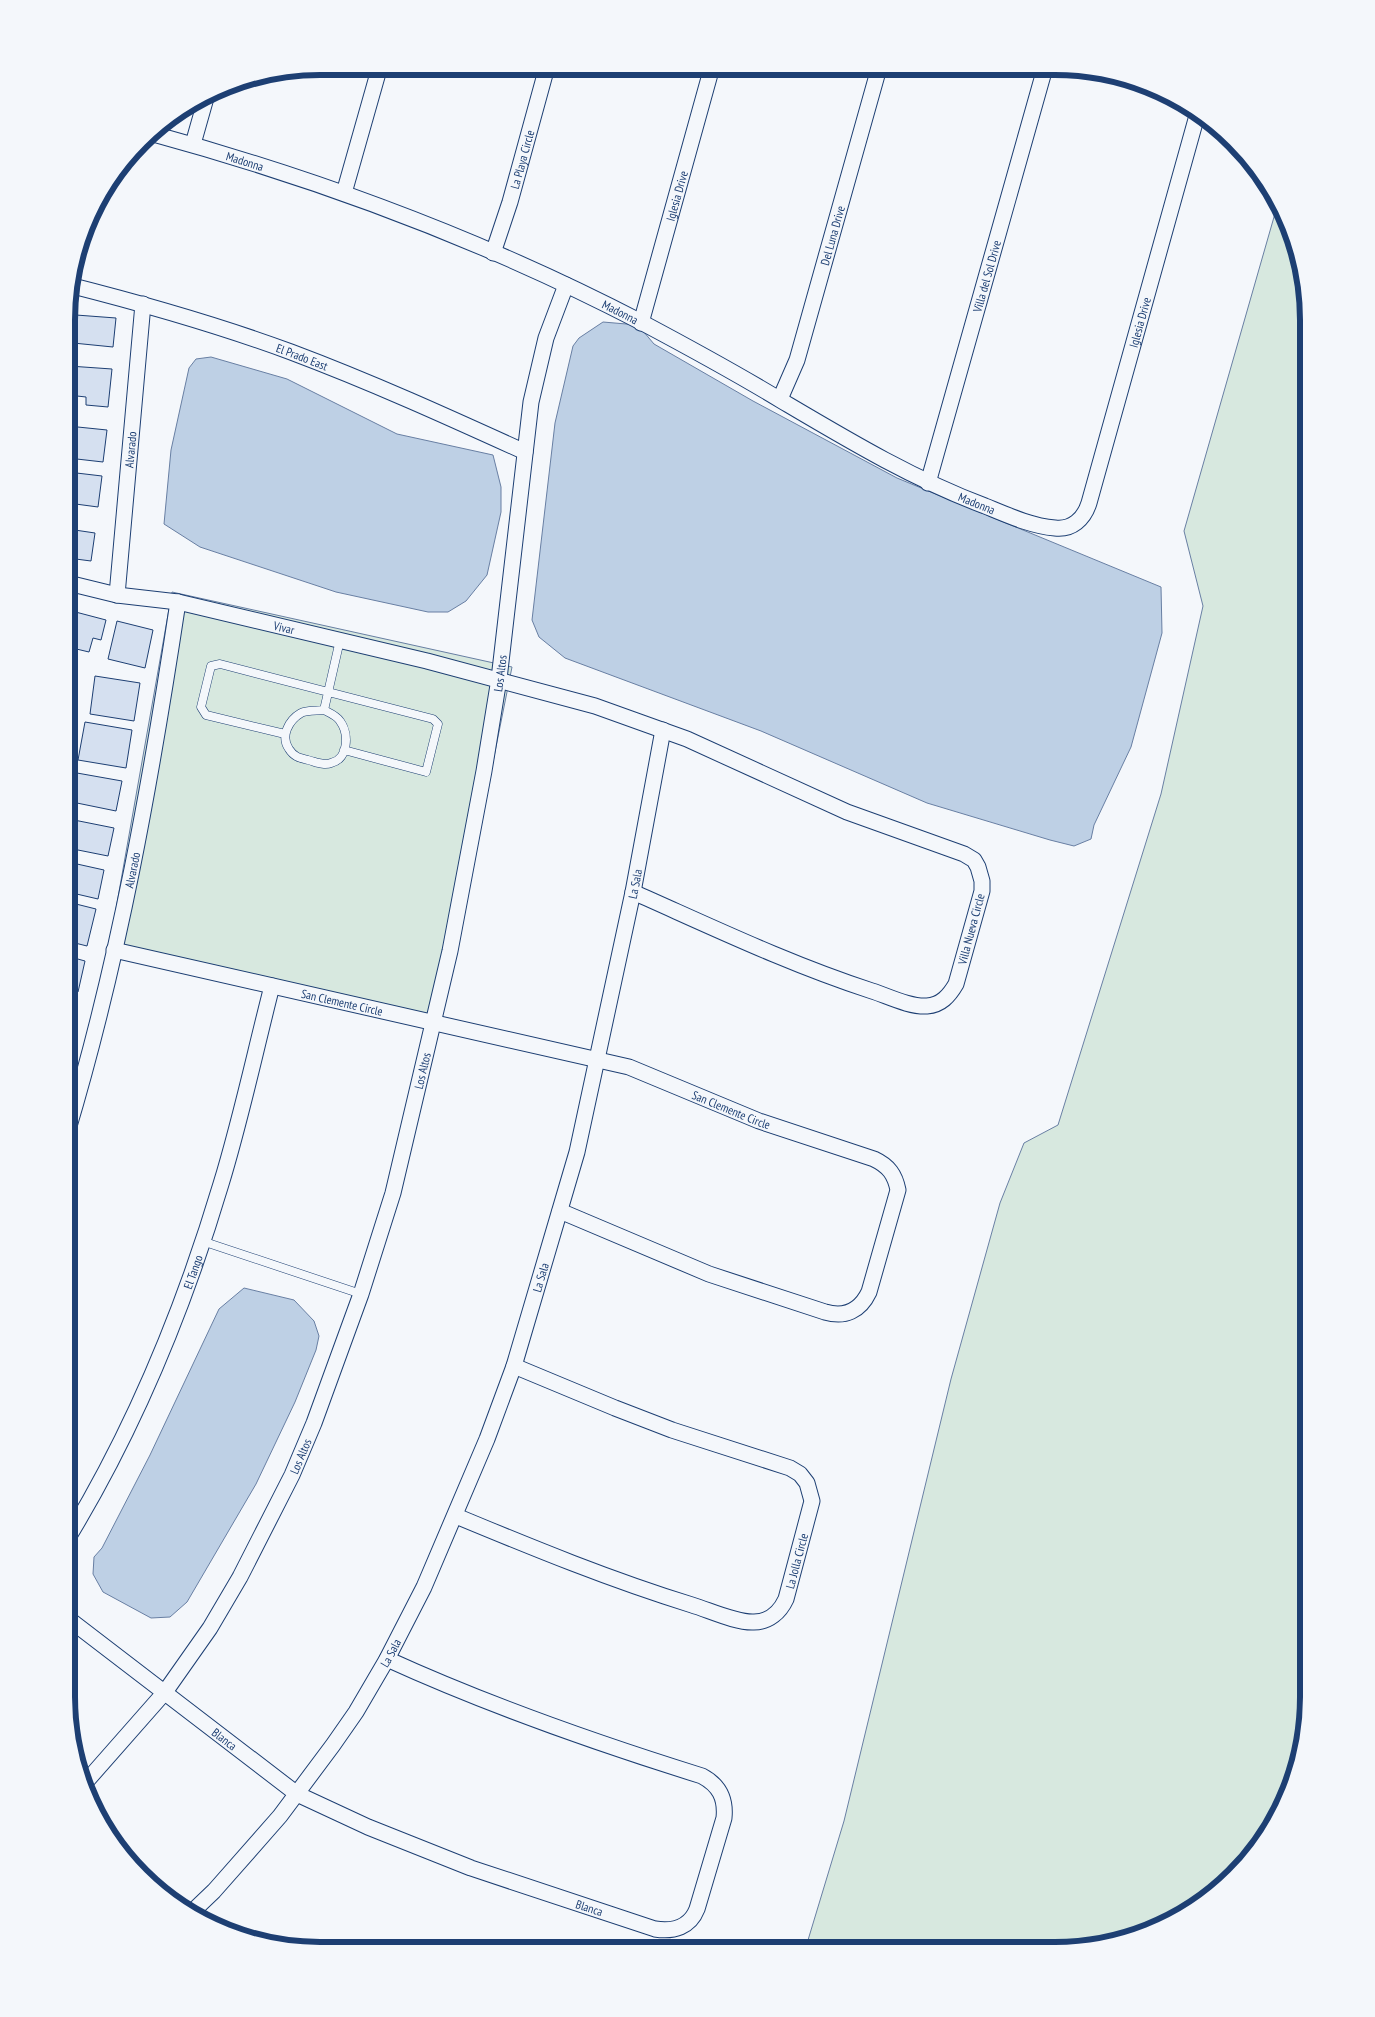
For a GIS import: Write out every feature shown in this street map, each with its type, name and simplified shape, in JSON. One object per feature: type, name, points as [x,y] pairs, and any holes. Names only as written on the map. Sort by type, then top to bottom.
[{"type":"street","points":[[344,193],[377,75]]},
{"type":"street","name":"La Playa Circle","points":[[493,253],[510,202],[545,75]]},
{"type":"street","name":"Iglesia Drive","points":[[641,322],[710,75]]},
{"type":"street","name":"Del Luna Drive","points":[[780,399],[798,360],[877,75]]},
{"type":"street","name":"Villa del Sol Drive","points":[[928,483],[1043,75]]},
{"type":"street","points":[[194,144],[204,104]]},
{"type":"street","name":"Iglesia Drive","points":[[1071,526],[1083,517],[1090,503],[1196,120]]},
{"type":"street","name":"Madonna","points":[[160,135],[344,193],[493,253],[566,285],[641,322],[780,399],[881,460],[928,483],[1033,524],[1058,529],[1071,526]]},
{"type":"street","name":"Los Altos","points":[[89,1778],[165,1692],[210,1628],[240,1577],[269,1524],[314,1423],[361,1294],[393,1193],[434,1023],[468,859],[499,679],[531,402],[540,358],[552,318],[566,285]]},
{"type":"street","name":"El Prado East","points":[[77,287],[143,304],[249,337],[412,401],[526,452]]},
{"type":"street","name":"Alvarado","points":[[117,595],[143,304]]},
{"type":"street","name":"Vivar","points":[[75,586],[117,595],[178,602],[499,679]]},
{"type":"street","name":"Alvarado","points":[[75,1104],[114,950],[149,786],[178,602]]},
{"type":"street","points":[[499,679],[595,706],[663,730]]},
{"type":"street","name":"Villa Nueva Circle","points":[[633,892],[778,957],[847,983],[915,1004],[928,1006],[940,1002],[947,997],[956,984],[982,891],[982,881],[978,867],[974,860],[964,854],[847,812],[663,730]]},
{"type":"street","name":"La Sala","points":[[196,1908],[214,1891],[296,1794],[356,1712],[387,1659],[424,1587],[456,1516],[514,1366],[577,1152],[633,892],[663,730]]},
{"type":"street","name":"San Clemente Circle","points":[[114,950],[643,1072],[759,1121],[882,1163],[893,1174],[898,1190],[870,1292],[856,1310],[844,1314],[825,1312],[709,1274],[560,1211]]},
{"type":"street","name":"El Tango","points":[[75,1526],[96,1493],[118,1450],[156,1364],[202,1241],[235,1134],[272,986]]},
{"type":"street","name":"La Jolla Circle","points":[[456,1516],[602,1574],[740,1620],[753,1622],[766,1620],[778,1612],[786,1599],[812,1508],[810,1488],[800,1474],[790,1468],[724,1448],[623,1411],[514,1366]]},
{"type":"street","name":"Blanca","points":[[75,1624],[296,1794],[368,1827],[471,1868],[655,1930],[664,1931],[681,1928],[694,1915],[724,1818],[723,1796],[712,1782],[702,1776],[615,1749],[500,1708],[387,1659]]},
{"type":"lane","points":[[324,710],[340,640]]},
{"type":"lane","points":[[285,734],[206,715],[201,707],[211,666],[220,664],[433,719],[438,724],[426,772],[344,750]]},
{"type":"lane","points":[[324,710],[339,718],[346,730],[346,743],[341,756],[333,763],[324,764],[295,757],[288,747],[285,734],[290,723],[302,712],[324,710]]},
{"type":"lane","points":[[202,1241],[361,1294]]},
{"type":"shaded area","points":[[1275,213],[1292,257],[1298,288],[1300,320],[1300,1697],[1298,1729],[1292,1760],[1281,1791],[1267,1820],[1239,1859],[1217,1881],[1191,1901],[1163,1917],[1134,1929],[1087,1940],[1055,1942],[807,1942],[844,1821],[951,1379],[1000,1203],[1024,1143],[1058,1125],[1161,794],[1203,606],[1184,531]]},
{"type":"shaded area","points":[[172,592],[512,667],[441,1021],[108,954]]},
{"type":"water","points":[[603,322],[638,325],[654,344],[753,401],[897,478],[1161,587],[1162,633],[1131,747],[1094,825],[1091,839],[1074,846],[927,803],[761,731],[565,658],[539,637],[532,620],[555,423],[573,346],[579,338]]},
{"type":"water","points":[[211,357],[287,379],[397,434],[493,455],[501,487],[501,512],[487,575],[466,601],[448,612],[428,612],[336,592],[200,547],[164,524],[171,450],[189,368],[196,359]]},
{"type":"water","points":[[244,1288],[294,1300],[314,1321],[319,1336],[316,1350],[295,1402],[256,1484],[187,1602],[170,1617],[151,1618],[103,1592],[93,1574],[94,1557],[102,1548],[150,1455],[219,1309]]},
{"type":"building","points":[[76,315],[116,318],[113,347],[75,343]]},
{"type":"building","points":[[75,366],[112,369],[108,407],[86,405],[86,397],[75,396]]},
{"type":"building","points":[[75,427],[107,430],[103,462],[75,459]]},
{"type":"building","points":[[75,473],[102,476],[98,507],[75,504]]},
{"type":"building","points":[[75,530],[95,533],[91,561],[75,559]]},
{"type":"building","points":[[75,612],[106,620],[101,640],[93,638],[89,652],[75,649]]},
{"type":"building","points":[[117,621],[153,630],[145,668],[108,659]]},
{"type":"building","points":[[95,676],[140,683],[134,721],[90,714]]},
{"type":"building","points":[[85,722],[132,730],[126,768],[78,760]]},
{"type":"building","points":[[77,773],[122,781],[116,811],[75,803]]},
{"type":"building","points":[[75,820],[114,828],[108,856],[75,849]]},
{"type":"building","points":[[75,864],[104,870],[98,899],[75,894]]},
{"type":"building","points":[[75,904],[96,909],[87,946],[75,943]]},
{"type":"building","points":[[75,958],[85,961],[78,992],[75,991]]}]
